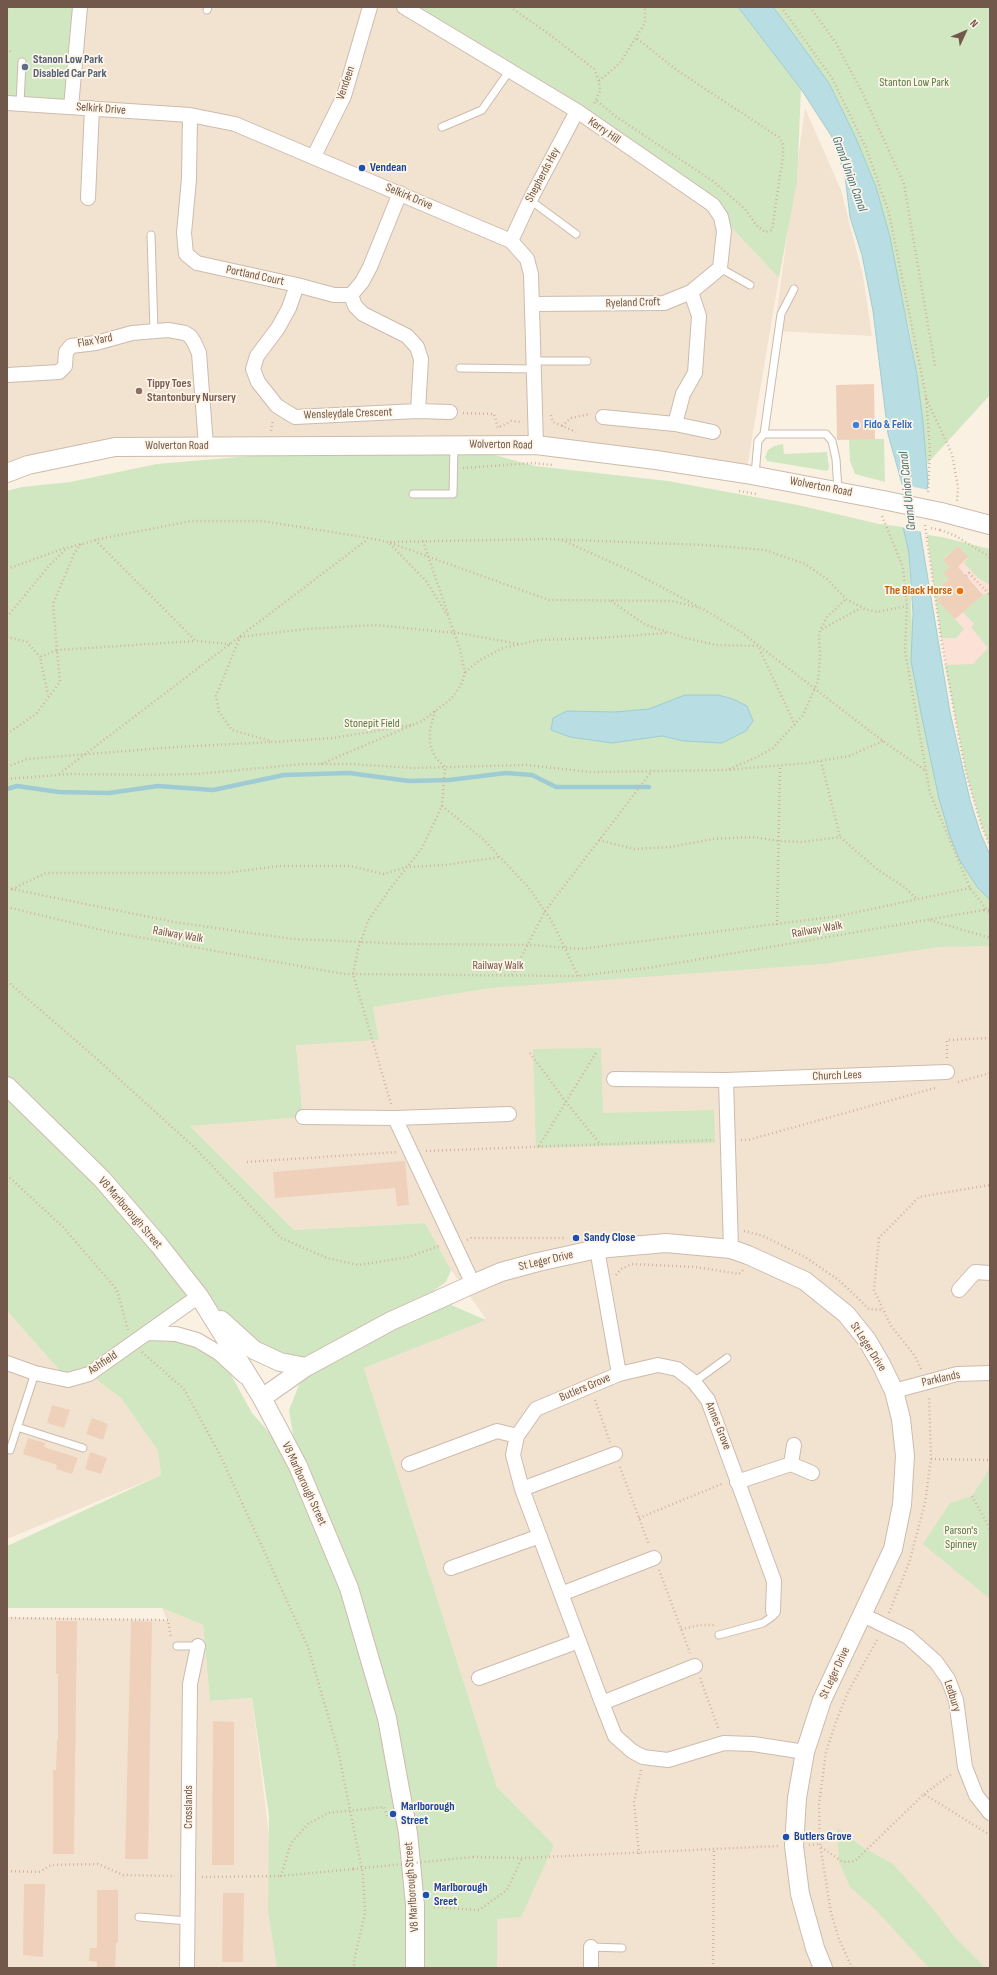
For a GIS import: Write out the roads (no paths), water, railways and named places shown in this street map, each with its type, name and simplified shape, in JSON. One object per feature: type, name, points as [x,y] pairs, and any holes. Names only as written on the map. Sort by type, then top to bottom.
[{"type":"street","points":[[71,107],[80,7]]},
{"type":"street","name":"Vendeen","points":[[314,156],[344,96],[370,7]]},
{"type":"street","name":"Kerry Hill","points":[[404,7],[582,115],[713,205],[721,217],[724,231],[720,268]]},
{"type":"street","name":"Selkirk Drive","points":[[13,103],[190,115],[235,124],[314,156],[511,241],[527,259],[531,274],[536,445]]},
{"type":"street","points":[[88,198],[92,108]]},
{"type":"street","name":"Portland Court","points":[[190,115],[189,179],[184,233],[186,254],[197,263],[297,285],[334,295],[351,295]]},
{"type":"street","name":"Shepherds Hey","points":[[511,241],[530,200],[582,115]]},
{"type":"street","points":[[400,194],[370,267],[362,282],[351,295],[355,306],[362,314],[406,336],[417,347],[421,359],[418,411]]},
{"type":"street","points":[[675,424],[683,394],[695,373],[699,316],[691,292],[720,268]]},
{"type":"street","name":"Wensleydale Crescent","points":[[297,285],[289,308],[278,328],[258,356],[253,369],[262,388],[276,406],[295,417],[418,411],[450,412]]},
{"type":"street","name":"Ryeland Croft","points":[[532,304],[664,303],[691,292]]},
{"type":"street","name":"Flax Yard","points":[[7,375],[59,372],[66,366],[66,352],[71,346],[96,343],[132,333],[168,330],[185,333],[190,336],[197,347],[206,446]]},
{"type":"street","points":[[603,417],[675,424],[713,432]]},
{"type":"street","name":"Wolverton Road","points":[[7,473],[28,465],[115,447],[454,444],[536,445],[656,460],[755,475],[838,490],[883,508],[940,515],[990,525]]},
{"type":"street","name":"Church Lees","points":[[614,1079],[726,1080],[947,1078]]},
{"type":"street","points":[[726,1080],[731,1249]]},
{"type":"street","name":"V8 Marlborough Street","points":[[7,1086],[102,1179],[159,1245],[202,1301],[258,1391],[298,1466],[349,1588],[387,1718],[408,1833],[415,1905],[415,1968]]},
{"type":"street","points":[[303,1117],[395,1118],[509,1114]]},
{"type":"street","points":[[395,1118],[473,1284]]},
{"type":"street","name":"St Leger Drive","points":[[258,1391],[391,1321],[473,1284],[508,1270],[597,1249],[666,1243],[731,1249],[748,1255],[805,1281],[846,1314],[867,1340],[894,1391],[901,1419],[905,1456],[902,1505],[893,1549],[822,1700],[805,1752],[796,1798],[794,1846],[800,1894],[815,1948],[823,1968]]},
{"type":"street","name":"Butlers Grove","points":[[597,1249],[619,1374],[536,1409],[517,1436],[513,1455],[522,1489],[615,1736],[632,1751],[643,1757],[668,1760],[724,1743],[753,1744],[805,1752]]},
{"type":"street","points":[[959,1290],[975,1272],[990,1273]]},
{"type":"street","points":[[202,1301],[254,1350],[280,1362],[306,1367]]},
{"type":"street","name":"Ashfield","points":[[7,1363],[35,1373],[68,1380],[89,1374],[148,1333],[202,1301]]},
{"type":"street","points":[[148,1333],[176,1334],[197,1340],[219,1353],[258,1391]]},
{"type":"street","name":"Annes Grove","points":[[619,1374],[658,1366],[677,1369],[694,1382],[708,1400],[727,1448],[737,1481],[774,1581],[773,1611]]},
{"type":"street","name":"Parklands","points":[[894,1391],[957,1374],[990,1373]]},
{"type":"street","points":[[409,1464],[497,1432],[517,1436]]},
{"type":"street","points":[[791,1464],[794,1445]]},
{"type":"street","points":[[522,1489],[615,1454]]},
{"type":"street","points":[[737,1481],[791,1464],[812,1473]]},
{"type":"street","points":[[451,1568],[540,1536]]},
{"type":"street","points":[[561,1594],[654,1558]]},
{"type":"street","name":"Ledbury","points":[[863,1615],[908,1638],[936,1662],[948,1679],[956,1700],[965,1764],[976,1794],[990,1813]]},
{"type":"street","points":[[479,1678],[579,1641]]},
{"type":"street","name":"Crosslands","points":[[187,1968],[190,1684],[198,1646]]},
{"type":"street","points":[[602,1703],[695,1666]]},
{"type":"street","points":[[590,1968],[591,1947]]},
{"type":"lane","points":[[13,103],[22,62]]},
{"type":"lane","points":[[442,127],[482,110],[510,70]]},
{"type":"lane","points":[[530,200],[576,234]]},
{"type":"lane","points":[[151,235],[154,331]]},
{"type":"lane","points":[[720,268],[750,286]]},
{"type":"lane","points":[[755,475],[758,442],[764,434],[781,314],[794,289]]},
{"type":"lane","points":[[460,368],[587,361]]},
{"type":"lane","points":[[764,434],[826,434],[832,441],[836,459],[838,490]]},
{"type":"lane","points":[[412,494],[453,494],[454,444]]},
{"type":"lane","points":[[694,1382],[726,1358]]},
{"type":"lane","points":[[10,1450],[35,1373]]},
{"type":"lane","points":[[18,1427],[83,1448]]},
{"type":"lane","points":[[719,1635],[763,1623],[773,1616],[773,1611]]},
{"type":"lane","points":[[177,1646],[198,1646]]},
{"type":"lane","points":[[139,1918],[188,1921]]},
{"type":"lane","points":[[591,1947],[622,1948]]},
{"type":"water","name":"Grand Union Canal","points":[[738,7],[773,7],[829,83],[855,136],[876,187],[890,237],[917,375],[923,422],[928,483],[920,531],[950,712],[970,800],[980,832],[990,855],[990,900],[978,888],[960,861],[950,836],[939,799],[922,718],[911,661],[913,613],[909,553],[903,527],[904,491],[888,434],[873,311],[862,255],[850,217],[845,176],[832,137],[801,89]]},
{"type":"water","points":[[685,695],[718,695],[733,699],[747,706],[753,721],[746,731],[722,743],[684,741],[662,736],[612,743],[570,737],[551,730],[553,718],[567,711],[615,712],[649,709]]},
{"type":"waterway","points":[[7,789],[17,786],[59,792],[109,793],[158,786],[213,790],[284,775],[349,773],[409,781],[449,780],[506,773],[532,775],[556,787],[649,787]]},
{"type":"place","name":"Stanon Low Park Disabled Car Park","points":[[25,67]]},
{"type":"place","name":"Vendean","points":[[362,168]]},
{"type":"place","name":"Tippy Toes Stantonbury Nursery","points":[[139,391]]},
{"type":"place","name":"Fido & Felix","points":[[856,425]]},
{"type":"place","name":"The Black Horse","points":[[960,591]]},
{"type":"place","name":"Sandy Close","points":[[576,1238]]},
{"type":"place","name":"Marlborough Street","points":[[393,1814]]},
{"type":"place","name":"Butlers Grove","points":[[786,1837]]},
{"type":"place","name":"Marlborough Sreet","points":[[426,1895]]},
{"type":"park label","name":"Stanton Low Park","points":[[914,83]]},
{"type":"park label","name":"Stonepit Field","points":[[372,724]]},
{"type":"park label","name":"Parson's Spinney","points":[[961,1538]]}]
